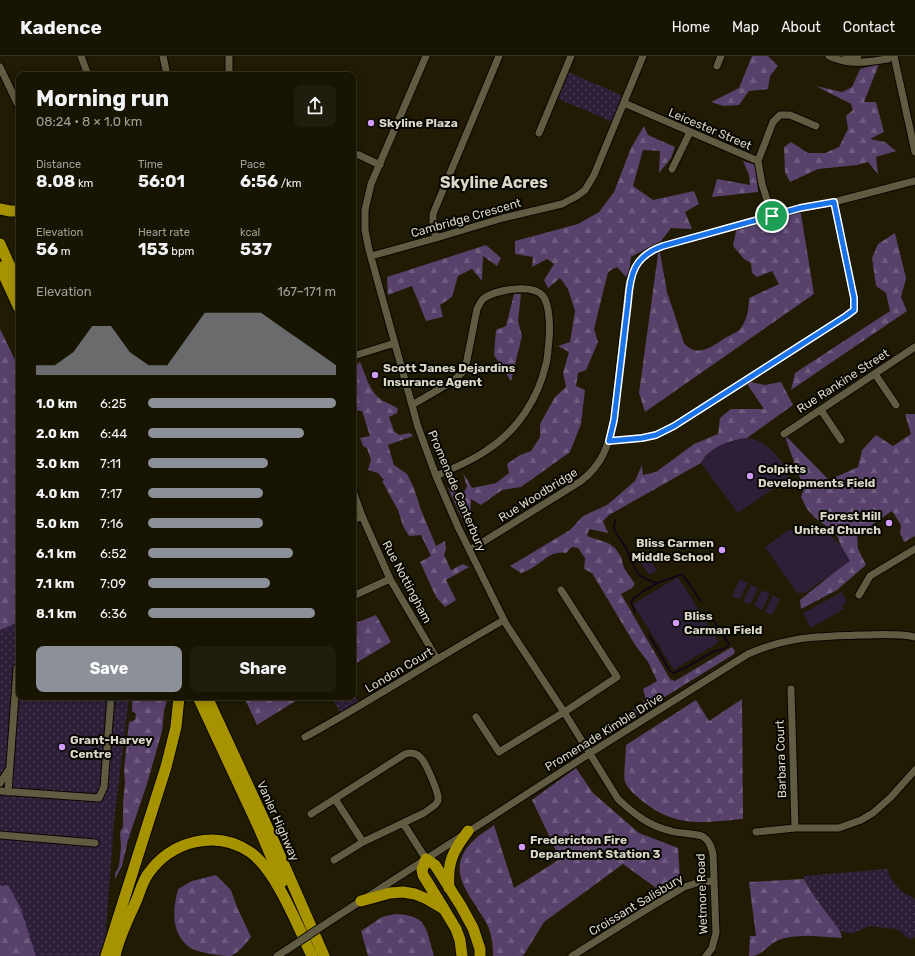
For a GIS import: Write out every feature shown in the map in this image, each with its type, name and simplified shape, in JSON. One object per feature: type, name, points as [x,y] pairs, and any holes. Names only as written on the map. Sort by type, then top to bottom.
[{"type":"highway","points":[[0,209],[16,211]]},
{"type":"highway","points":[[0,244],[16,279]]},
{"type":"highway","points":[[0,266],[16,301]]},
{"type":"highway","points":[[106,956],[166,767],[176,727],[179,700]]},
{"type":"highway","name":"Vanier Highway","points":[[199,700],[319,955]]},
{"type":"highway","name":"Vanier Highway","points":[[208,700],[271,835],[319,955]]},
{"type":"highway","points":[[449,888],[449,865],[452,854],[468,831]]},
{"type":"highway","points":[[115,956],[124,929],[147,875],[158,862],[173,850],[193,841],[211,840],[231,842],[250,852],[264,866],[275,880],[319,955]]},
{"type":"highway","points":[[462,956],[460,940],[456,929],[423,875],[422,870],[426,859],[435,865],[473,928],[480,949],[480,956]]},
{"type":"highway","points":[[362,900],[390,893],[403,892],[427,898],[444,909]]},
{"type":"street","points":[[81,56],[87,72]]},
{"type":"street","points":[[162,56],[166,72]]},
{"type":"street","points":[[229,56],[230,72]]},
{"type":"street","name":"Promenade Canterbury","points":[[426,56],[371,184],[366,210],[365,230],[371,256],[418,427],[436,476],[504,620],[590,753]]},
{"type":"street","points":[[436,238],[433,226],[433,214],[499,56]]},
{"type":"street","points":[[539,133],[571,56]]},
{"type":"street","name":"Cambridge Crescent","points":[[371,256],[503,218],[562,204],[577,196],[584,190],[594,174],[643,56]]},
{"type":"street","points":[[717,66],[721,56]]},
{"type":"street","points":[[829,56],[850,63],[889,58],[890,56]]},
{"type":"street","points":[[840,60],[858,56]]},
{"type":"street","points":[[894,56],[915,152]]},
{"type":"street","points":[[0,67],[16,100]]},
{"type":"street","name":"Leicester Street","points":[[624,103],[758,161],[762,184],[772,216]]},
{"type":"street","points":[[758,161],[773,122],[780,115],[790,115],[816,126]]},
{"type":"street","points":[[672,169],[690,132]]},
{"type":"street","points":[[356,155],[380,165]]},
{"type":"street","name":"Rue Woodbridge","points":[[470,550],[585,478],[597,466],[609,441],[614,420],[629,283],[636,266],[642,257],[652,250],[663,246],[800,208],[834,202],[915,181]]},
{"type":"street","points":[[609,441],[642,438],[656,435],[674,426],[854,310],[854,298],[834,202]]},
{"type":"street","points":[[412,405],[453,381],[464,370],[477,309],[482,300],[496,293],[526,288],[535,290],[543,296],[547,304],[549,322],[546,364],[541,380],[528,409],[510,431],[487,450],[436,476]]},
{"type":"street","points":[[356,355],[395,343]]},
{"type":"street","name":"Rue Rankine Street","points":[[784,434],[915,347]]},
{"type":"street","points":[[875,374],[896,405]]},
{"type":"street","points":[[821,410],[841,440]]},
{"type":"street","name":"Rue Nottingham","points":[[356,499],[390,579],[437,659]]},
{"type":"street","points":[[356,519],[362,516]]},
{"type":"street","points":[[859,595],[870,576],[915,549]]},
{"type":"street","points":[[356,595],[390,579]]},
{"type":"street","points":[[476,717],[499,752],[617,677],[561,590]]},
{"type":"street","name":"London Court","points":[[305,737],[347,714],[504,620]]},
{"type":"street","name":"Promenade Kimble Drive","points":[[277,956],[468,831],[743,658],[772,644],[805,637],[895,634],[915,637]]},
{"type":"street","points":[[16,681],[9,769],[4,792],[99,798],[104,787],[111,700]]},
{"type":"street","name":"Barbara Court","points":[[791,689],[795,828]]},
{"type":"street","name":"Wetmore Road","points":[[590,753],[618,799],[635,815],[654,826],[678,832],[695,834],[707,839],[710,843],[713,854],[716,934],[712,948],[706,956]]},
{"type":"street","points":[[312,814],[405,754],[416,754],[422,759],[425,765],[437,791],[438,801],[432,809],[363,842],[334,860]]},
{"type":"street","points":[[0,783],[9,769]]},
{"type":"street","points":[[756,832],[795,828],[839,828],[861,820],[873,813],[891,797],[915,770]]},
{"type":"street","points":[[335,799],[363,842]]},
{"type":"street","points":[[403,823],[426,859]]},
{"type":"street","points":[[0,835],[95,843]]},
{"type":"street","name":"Croissant Salisbury","points":[[572,956],[684,887],[700,882],[714,881]]},
{"type":"shaded area","points":[[568,72],[623,96],[612,122],[557,98]]},
{"type":"shaded area","points":[[0,332],[16,367],[16,700],[129,700],[114,823],[104,956],[0,956]]},
{"type":"shaded area","name":"Colpitts Developments Field","points":[[740,439],[753,439],[771,449],[784,466],[789,478],[738,513],[701,463],[709,453],[718,446]]},
{"type":"shaded area","points":[[805,525],[820,530],[832,537],[842,547],[850,561],[805,593],[797,593],[765,547],[787,531]]},
{"type":"shaded area","points":[[648,557],[657,570],[649,575],[640,562]]},
{"type":"shaded area","name":"Bliss Carman Field","points":[[678,577],[719,642],[674,670],[633,604]]},
{"type":"shaded area","points":[[740,579],[748,583],[740,599],[732,596]]},
{"type":"shaded area","points":[[751,585],[758,588],[750,605],[743,601]]},
{"type":"shaded area","points":[[762,590],[770,594],[762,610],[754,606]]},
{"type":"shaded area","points":[[842,592],[847,602],[842,605],[844,609],[811,628],[803,613]]},
{"type":"shaded area","points":[[773,595],[780,599],[772,615],[765,612]]},
{"type":"shaded area","points":[[356,697],[361,705],[343,716],[333,700],[356,700]]},
{"type":"shaded area","points":[[887,869],[898,887],[915,899],[915,937],[910,940],[896,929],[869,926],[852,934],[840,931],[812,893],[803,876]]},
{"type":"green space","points":[[752,56],[768,56],[778,66],[770,76],[768,89],[749,91],[739,105],[723,106],[711,102],[739,88]]},
{"type":"green space","points":[[879,64],[864,102],[876,102],[884,132],[870,139],[885,142],[896,151],[876,157],[878,174],[868,162],[857,165],[818,169],[790,182],[785,172],[784,147],[791,142],[808,153],[825,153],[839,147],[848,129],[846,116],[853,110],[851,104],[816,86],[842,92],[852,87],[860,69]]},
{"type":"green space","points":[[644,126],[648,135],[675,147],[671,158],[659,173],[660,151],[643,150],[633,186],[653,200],[694,191],[699,204],[685,212],[692,229],[671,228],[661,241],[631,257],[628,279],[617,267],[608,272],[594,329],[598,342],[586,370],[578,373],[576,386],[585,390],[581,424],[570,452],[521,487],[502,490],[481,505],[471,499],[470,515],[462,519],[448,488],[462,495],[467,487],[463,473],[472,488],[496,483],[509,473],[507,464],[520,455],[531,451],[540,437],[540,424],[555,397],[566,387],[563,373],[569,352],[558,346],[570,342],[575,311],[568,289],[560,278],[548,288],[544,280],[554,264],[547,259],[532,267],[533,257],[515,254],[515,241],[578,224],[599,212],[614,192],[631,148]]},
{"type":"green space","points":[[743,161],[756,165],[758,192],[712,197],[717,179],[750,185],[749,175]]},
{"type":"green space","points":[[800,208],[814,294],[645,412],[639,393],[659,247],[667,292],[684,343],[689,348],[694,350],[705,350],[741,328],[747,314],[749,298],[779,284],[772,271],[757,277],[752,273],[751,263],[744,259],[733,246],[737,226]]},
{"type":"green space","points":[[895,233],[906,278],[901,297],[907,311],[791,390],[795,373],[890,311],[886,293],[876,286],[872,258],[878,244]]},
{"type":"green space","points":[[486,245],[501,258],[497,266],[483,256],[482,281],[472,269],[458,276],[452,297],[440,305],[443,317],[426,321],[412,286],[388,295],[387,277]]},
{"type":"green space","points":[[514,294],[521,294],[518,321],[522,336],[511,381],[494,355],[496,330],[506,326]]},
{"type":"green space","points":[[0,329],[16,362],[16,623],[0,630]]},
{"type":"green space","points":[[360,362],[370,386],[376,395],[381,400],[398,409],[397,413],[389,417],[394,431],[399,435],[410,433],[413,436],[388,445],[394,465],[407,474],[414,488],[421,510],[436,546],[445,541],[446,549],[444,555],[451,570],[463,564],[469,567],[446,580],[456,600],[445,607],[436,597],[420,562],[431,556],[421,535],[409,536],[403,526],[398,510],[382,481],[384,480],[378,473],[368,470],[371,460],[367,448],[363,446],[360,438],[370,436],[362,411],[356,410],[356,365]]},
{"type":"green space","points":[[745,381],[765,385],[781,382],[793,405],[747,438],[740,439],[706,455],[701,463],[609,515],[603,521],[608,533],[589,529],[587,536],[608,543],[615,548],[621,557],[624,568],[635,584],[632,588],[621,594],[670,679],[675,681],[732,647],[735,651],[734,654],[634,716],[632,711],[646,700],[643,689],[657,681],[648,662],[635,645],[592,573],[584,569],[585,558],[578,548],[572,547],[566,553],[556,553],[531,569],[521,573],[510,566],[570,530],[583,516],[607,505],[635,481],[642,465],[643,475],[656,472],[694,444],[718,434],[720,418],[731,409],[764,409]]},
{"type":"green space","points":[[905,414],[915,414],[915,536],[904,542],[900,533],[901,525],[892,511],[857,535],[858,549],[866,565],[837,590],[801,609],[800,600],[849,561],[836,533],[815,518],[807,509],[801,497],[804,489],[784,434],[829,480],[858,467],[862,450],[876,435],[893,446],[911,434]]},
{"type":"green space","points":[[376,615],[391,642],[356,663],[356,623]]},
{"type":"green space","points":[[742,699],[743,819],[702,822],[678,820],[666,816],[654,809],[632,792],[624,779],[626,745],[696,700],[709,721]]},
{"type":"green space","points":[[132,700],[167,700],[164,711],[162,731],[147,784],[128,840],[122,866],[115,879],[115,874],[119,866],[121,847],[120,832],[123,827],[125,783],[124,769],[129,722],[135,720],[136,714],[132,711]]},
{"type":"green space","points":[[245,700],[297,700],[257,725]]},
{"type":"green space","points":[[576,768],[593,793],[639,833],[678,848],[680,878],[659,890],[623,864],[544,922],[523,956],[493,956],[492,941],[488,926],[463,884],[460,873],[460,863],[465,852],[474,840],[494,825],[514,888],[560,859],[532,800]]},
{"type":"green space","points":[[216,875],[231,890],[251,937],[240,950],[231,956],[221,956],[189,947],[179,934],[174,920],[178,889],[192,881]]},
{"type":"green space","points":[[804,879],[812,893],[840,931],[842,938],[810,936],[786,938],[775,942],[758,954],[749,956],[750,936],[756,936],[749,882]]},
{"type":"green space","points":[[0,884],[1,886],[8,885],[20,907],[36,956],[0,956]]},
{"type":"green space","points":[[395,914],[414,917],[424,925],[434,956],[368,956],[361,931],[382,917]]},
{"type":"waterway","points":[[615,520],[614,528],[616,533],[626,548],[639,575],[652,582],[658,583],[682,574],[701,601]]},
{"type":"waterway","points":[[635,612],[631,602],[643,591],[658,583]]},
{"type":"waterway","points":[[708,612],[729,644]]},
{"type":"waterway","points":[[649,635],[670,671],[673,673],[685,668],[705,656],[724,649],[729,644]]},
{"type":"place","name":"Skyline Plaza","points":[[371,123]]},
{"type":"place","name":"Scott Janes Dejardins Insurance Agent","points":[[375,375]]},
{"type":"place","name":"Colpitts Developments Field","points":[[750,476]]},
{"type":"place","name":"Forest Hill United Church","points":[[889,523]]},
{"type":"place","name":"Bliss Carmen Middle School","points":[[722,550]]},
{"type":"place","name":"Bliss Carman Field","points":[[676,623]]},
{"type":"place","name":"Grant-Harvey Centre","points":[[62,747]]},
{"type":"place","name":"Fredericton Fire Department Station 3","points":[[522,847]]},
{"type":"district","name":"Skyline Acres","points":[[494,182]]},
{"type":"route","points":[[834,202],[854,298],[854,310],[674,426],[656,435],[642,438],[609,441],[614,420],[629,283],[636,266],[642,257],[652,250],[663,246],[772,216],[800,208],[834,202]]}]
